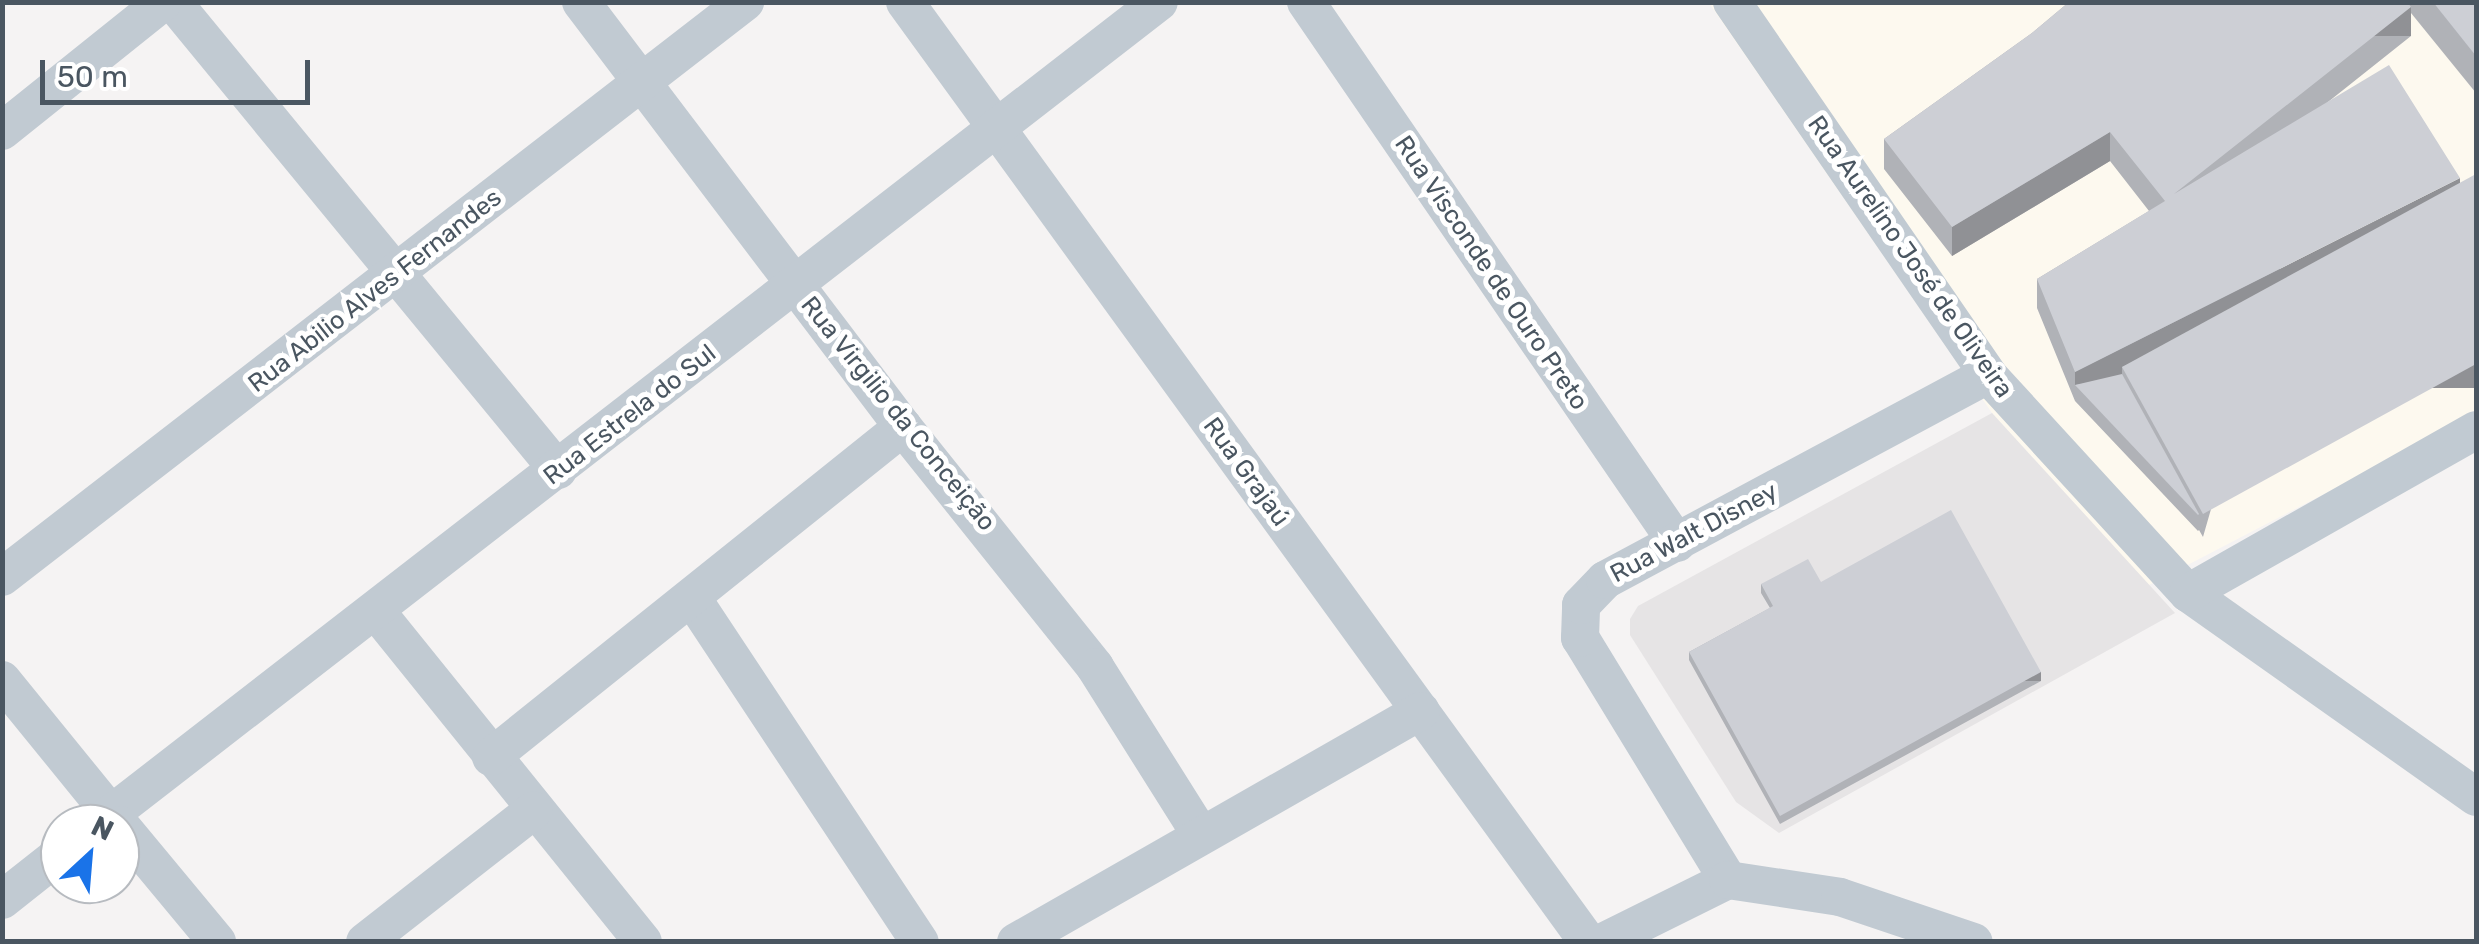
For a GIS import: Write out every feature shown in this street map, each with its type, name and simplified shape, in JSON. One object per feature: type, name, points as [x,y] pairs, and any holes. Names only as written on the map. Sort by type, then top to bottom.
[{"type":"street","points":[[2,131],[162,2]]},
{"type":"street","points":[[173,2],[558,470]]},
{"type":"street","name":"Rua Virgilio da Conceição","points":[[582,2],[903,427],[1095,667],[1201,836]]},
{"type":"street","name":"Rua Abilio Alves Fernandes","points":[[2,577],[644,84],[745,2]]},
{"type":"street","name":"Rua Grajaú","points":[[905,2],[1588,942]]},
{"type":"street","name":"Rua Estrela do Sul","points":[[134,804],[376,610],[796,288],[1159,2]]},
{"type":"street","name":"Rua Visconde de Ouro Preto","points":[[1306,2],[1677,543]]},
{"type":"street","name":"Rua Aurelino José de Oliveira","points":[[1732,2],[1988,375],[2188,593],[2476,797]]},
{"type":"street","name":"Rua Walt Disney","points":[[1728,880],[1577,626],[1581,605],[1605,580],[1988,375]]},
{"type":"street","points":[[491,757],[694,601],[903,427]]},
{"type":"street","points":[[2188,593],[2476,430]]},
{"type":"street","points":[[694,601],[920,942]]},
{"type":"street","points":[[376,610],[644,942]]},
{"type":"street","points":[[2,680],[98,804]]},
{"type":"street","points":[[1016,942],[1421,711]]},
{"type":"street","points":[[365,942],[534,810]]},
{"type":"street","points":[[140,854],[216,942]]},
{"type":"street","points":[[2,900],[40,870]]},
{"type":"street","points":[[1602,942],[1728,880],[1840,897],[1974,942]]},
{"type":"shaded area","points":[[1709,3],[2476,3],[2476,415],[2149,585],[1992,413]]},
{"type":"shaded area","points":[[1992,413],[2175,613],[1779,833],[1736,802],[1630,635],[1630,619],[1638,606]]},
{"type":"building","points":[[2069,2],[2407,2],[2411,7],[2174,194],[2389,65],[2460,178],[2075,372],[2037,279],[2165,201],[2110,132],[1952,227],[1884,139]]},
{"type":"building","points":[[2433,2],[2476,2],[2476,56]]},
{"type":"building","points":[[2476,174],[2476,364],[2203,514],[2122,367]]},
{"type":"building","points":[[2122,374],[2199,514],[2198,515],[2075,385]]},
{"type":"building","points":[[1951,510],[2041,672],[1780,816],[1689,652],[1773,606],[1761,584],[1808,559],[1821,582]]}]
